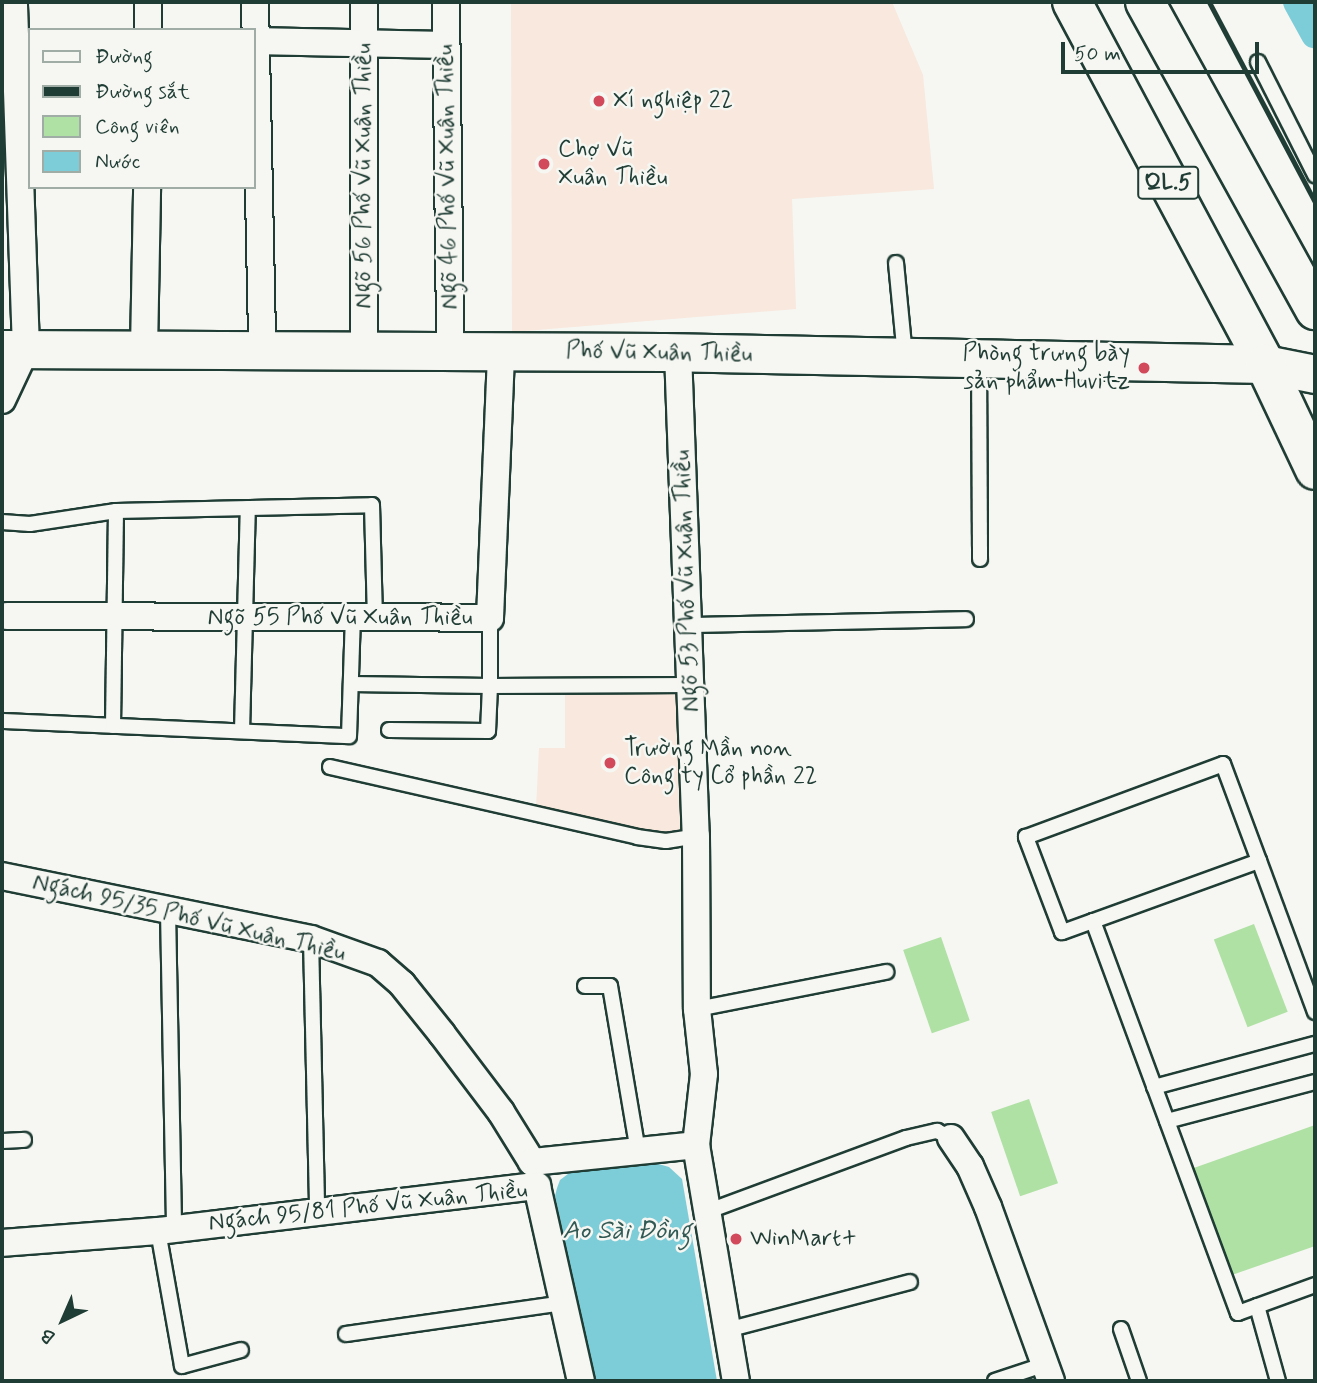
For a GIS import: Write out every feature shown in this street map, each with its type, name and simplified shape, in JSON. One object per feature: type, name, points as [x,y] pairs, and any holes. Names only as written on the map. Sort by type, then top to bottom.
[{"type":"highway","name":"QL.5","points":[[1072,2],[1265,364],[1315,470]]},
{"type":"highway","name":"QL.5","points":[[1145,2],[1315,310]]},
{"type":"main road","name":"Phố Vũ Xuân Thiều","points":[[14,349],[678,352],[1265,364],[1315,374]]},
{"type":"street","points":[[2,400],[14,349],[23,42],[14,2]]},
{"type":"street","points":[[148,2],[148,28]]},
{"type":"street","points":[[255,2],[255,28]]},
{"type":"street","name":"Ngõ 56 Phố Vũ Xuân Thiều","points":[[364,2],[364,351]]},
{"type":"street","name":"Ngõ 46 Phố Vũ Xuân Thiều","points":[[446,2],[450,351]]},
{"type":"street","points":[[256,41],[446,45]]},
{"type":"street","points":[[256,85],[262,350]]},
{"type":"street","points":[[144,350],[147,189]]},
{"type":"street","name":"Ngõ 55 Phố Vũ Xuân Thiều","points":[[4,618],[490,618],[501,351]]},
{"type":"street","name":"Ngõ 53 Phố Vũ Xuân Thiều","points":[[678,352],[690,625],[696,836],[697,1009],[704,1074],[696,1145]]},
{"type":"street","name":"Ngách 95/35 Phố Vũ Xuân Thiều","points":[[2,876],[311,939],[378,963],[402,984],[500,1112],[535,1174]]},
{"type":"street","points":[[951,1138],[970,1166],[988,1207],[1047,1373]]},
{"type":"street","points":[[535,1174],[638,1151],[696,1145],[736,1381]]},
{"type":"street","name":"Ngách 95/81 Phố Vũ Xuân Thiều","points":[[2,1243],[166,1230],[317,1212],[535,1174],[581,1381]]},
{"type":"lane","points":[[1258,62],[1315,175]]},
{"type":"lane","points":[[896,263],[905,357]]},
{"type":"lane","points":[[979,359],[980,559]]},
{"type":"lane","points":[[2,522],[30,524],[116,511],[372,505],[364,618],[351,684],[349,736],[2,721]]},
{"type":"lane","points":[[242,731],[248,508]]},
{"type":"lane","points":[[113,726],[117,617],[116,511]]},
{"type":"lane","points":[[390,730],[488,732],[490,618]]},
{"type":"lane","points":[[690,625],[966,619]]},
{"type":"lane","points":[[351,684],[690,685]]},
{"type":"lane","points":[[1259,861],[1062,933],[1026,837],[1223,764],[1259,861],[1315,1012]]},
{"type":"lane","points":[[330,767],[637,837],[666,841],[696,836]]},
{"type":"lane","points":[[168,911],[166,1230],[182,1366],[241,1350]]},
{"type":"lane","points":[[1093,921],[1238,1313],[1315,1285]]},
{"type":"lane","points":[[311,939],[317,1212]]},
{"type":"lane","points":[[697,1009],[886,972]]},
{"type":"lane","points":[[585,986],[610,986],[638,1151]]},
{"type":"lane","points":[[1154,1087],[1315,1044]]},
{"type":"lane","points":[[1167,1121],[1315,1082]]},
{"type":"lane","points":[[706,1212],[915,1135],[937,1131],[951,1138]]},
{"type":"lane","points":[[2,1141],[24,1140]]},
{"type":"lane","points":[[727,1330],[910,1282]]},
{"type":"lane","points":[[346,1334],[564,1303]]},
{"type":"lane","points":[[1257,1306],[1279,1381]]},
{"type":"lane","points":[[1121,1329],[1139,1381]]},
{"type":"lane","points":[[995,1381],[1047,1373]]},
{"type":"shaded area","points":[[511,2],[892,2],[923,75],[934,189],[792,199],[796,309],[512,332]]},
{"type":"shaded area","name":"Trường Mần non Công ty Cổ phần 22","points":[[684,687],[681,833],[660,835],[536,810],[539,748],[565,748],[565,688]]},
{"type":"green space","points":[[1254,924],[1288,1012],[1248,1027],[1214,939]]},
{"type":"green space","points":[[941,937],[970,1020],[932,1033],[903,950]]},
{"type":"green space","points":[[1029,1099],[1058,1183],[1020,1196],[991,1112]]},
{"type":"green space","points":[[1315,1125],[1315,1246],[1229,1276],[1191,1169]]},
{"type":"water","name":"Ao Sài Đồng","points":[[655,1163],[669,1167],[682,1179],[717,1381],[593,1381],[555,1196],[557,1188],[560,1180],[572,1171]]},
{"type":"waterway","points":[[1297,2],[1315,34]]},
{"type":"railway","points":[[1209,2],[1315,202]]},
{"type":"place","name":"Xí nghiệp 22","points":[[599,101]]},
{"type":"place","name":"Chợ Vũ Xuân Thiều","points":[[544,164]]},
{"type":"place","name":"Phòng trưng bày sản phẩm Huvitz","points":[[1144,368]]},
{"type":"place","name":"Trường Mần non Công ty Cổ phần 22","points":[[610,763]]},
{"type":"place","name":"WinMart+","points":[[736,1239]]}]
